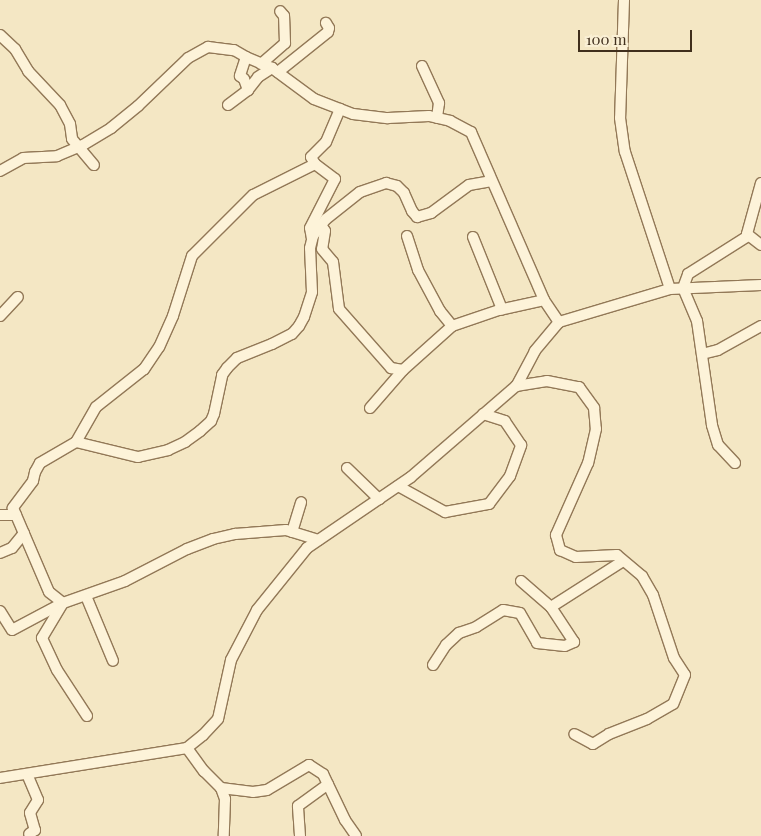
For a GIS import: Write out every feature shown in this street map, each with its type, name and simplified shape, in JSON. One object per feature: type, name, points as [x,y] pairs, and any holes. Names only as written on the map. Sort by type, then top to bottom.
[{"type":"street","points":[[624,0],[620,118],[625,152],[670,289]]},
{"type":"street","points":[[262,64],[285,43],[284,16],[280,11]]},
{"type":"street","points":[[228,105],[248,90],[258,77],[275,70],[328,32],[329,28],[326,23]]},
{"type":"street","points":[[0,35],[15,49],[28,71],[60,105],[70,124],[72,139],[94,165]]},
{"type":"street","points":[[0,170],[23,158],[57,156],[77,147],[111,128],[138,106],[172,71],[188,58],[208,47],[234,50],[275,70],[314,99],[353,114],[388,118],[429,116],[450,121],[471,132],[544,300],[559,322]]},
{"type":"street","points":[[246,57],[240,76],[244,79],[248,90]]},
{"type":"street","points":[[422,66],[439,103],[437,118]]},
{"type":"street","points":[[312,239],[310,228],[334,179],[315,164],[311,157],[326,142],[340,109]]},
{"type":"street","points":[[63,603],[49,592],[13,508],[33,481],[40,463],[76,442],[96,407],[144,369],[159,347],[173,316],[181,285],[192,256],[253,195],[315,164]]},
{"type":"street","points":[[76,442],[138,457],[168,450],[185,442],[200,431],[211,421],[214,414],[222,375],[227,368],[237,358],[292,334],[304,317],[312,292],[310,248],[312,239],[321,225],[346,202],[374,186],[386,183],[397,186],[404,193],[412,211],[417,217],[431,213],[470,185],[492,181]]},
{"type":"street","points":[[761,183],[747,230],[748,236],[761,245]]},
{"type":"street","points":[[321,225],[325,231],[322,249],[333,262],[339,309],[390,368],[403,370]]},
{"type":"street","points":[[407,236],[418,270],[440,311],[452,326]]},
{"type":"street","points":[[735,463],[718,446],[705,386],[697,321],[683,288],[688,274],[748,236]]},
{"type":"street","points":[[474,237],[502,309]]},
{"type":"street","points":[[0,778],[187,748],[218,719],[231,660],[257,610],[308,548],[398,486],[516,386],[535,351],[559,322],[670,289],[761,285]]},
{"type":"street","points":[[0,316],[18,297]]},
{"type":"street","points":[[370,408],[403,370],[452,326],[502,309],[544,300]]},
{"type":"street","points":[[702,354],[718,350],[761,326]]},
{"type":"street","points":[[516,386],[548,381],[580,387],[594,408],[596,429],[588,463],[556,535],[560,550],[576,557],[617,555],[642,576],[653,595],[674,658],[685,675],[673,704],[647,720],[609,734],[593,744],[574,734]]},
{"type":"street","points":[[398,486],[445,512],[490,504],[510,476],[521,445],[505,421],[483,414]]},
{"type":"street","points":[[347,468],[379,499]]},
{"type":"street","points":[[292,532],[301,502]]},
{"type":"street","points":[[0,515],[16,515]]},
{"type":"street","points":[[0,611],[12,630],[63,603],[126,581],[187,549],[213,539],[235,534],[286,530],[318,540]]},
{"type":"street","points":[[0,553],[12,548],[24,533]]},
{"type":"street","points":[[550,607],[624,561]]},
{"type":"street","points":[[433,665],[446,645],[459,633],[476,627],[503,610],[520,613],[530,626],[537,644],[564,646],[574,642],[550,607],[521,581]]},
{"type":"street","points":[[86,596],[113,660]]},
{"type":"street","points":[[42,638],[63,603]]},
{"type":"street","points":[[31,620],[57,670],[87,716]]},
{"type":"street","points":[[187,748],[204,771],[221,788],[225,799],[224,836]]},
{"type":"street","points":[[221,788],[253,792],[267,790],[309,765],[323,774],[345,820],[356,836]]},
{"type":"street","points":[[27,774],[38,800],[30,813],[35,830],[29,834]]},
{"type":"street","points":[[300,836],[298,806],[328,784]]}]
